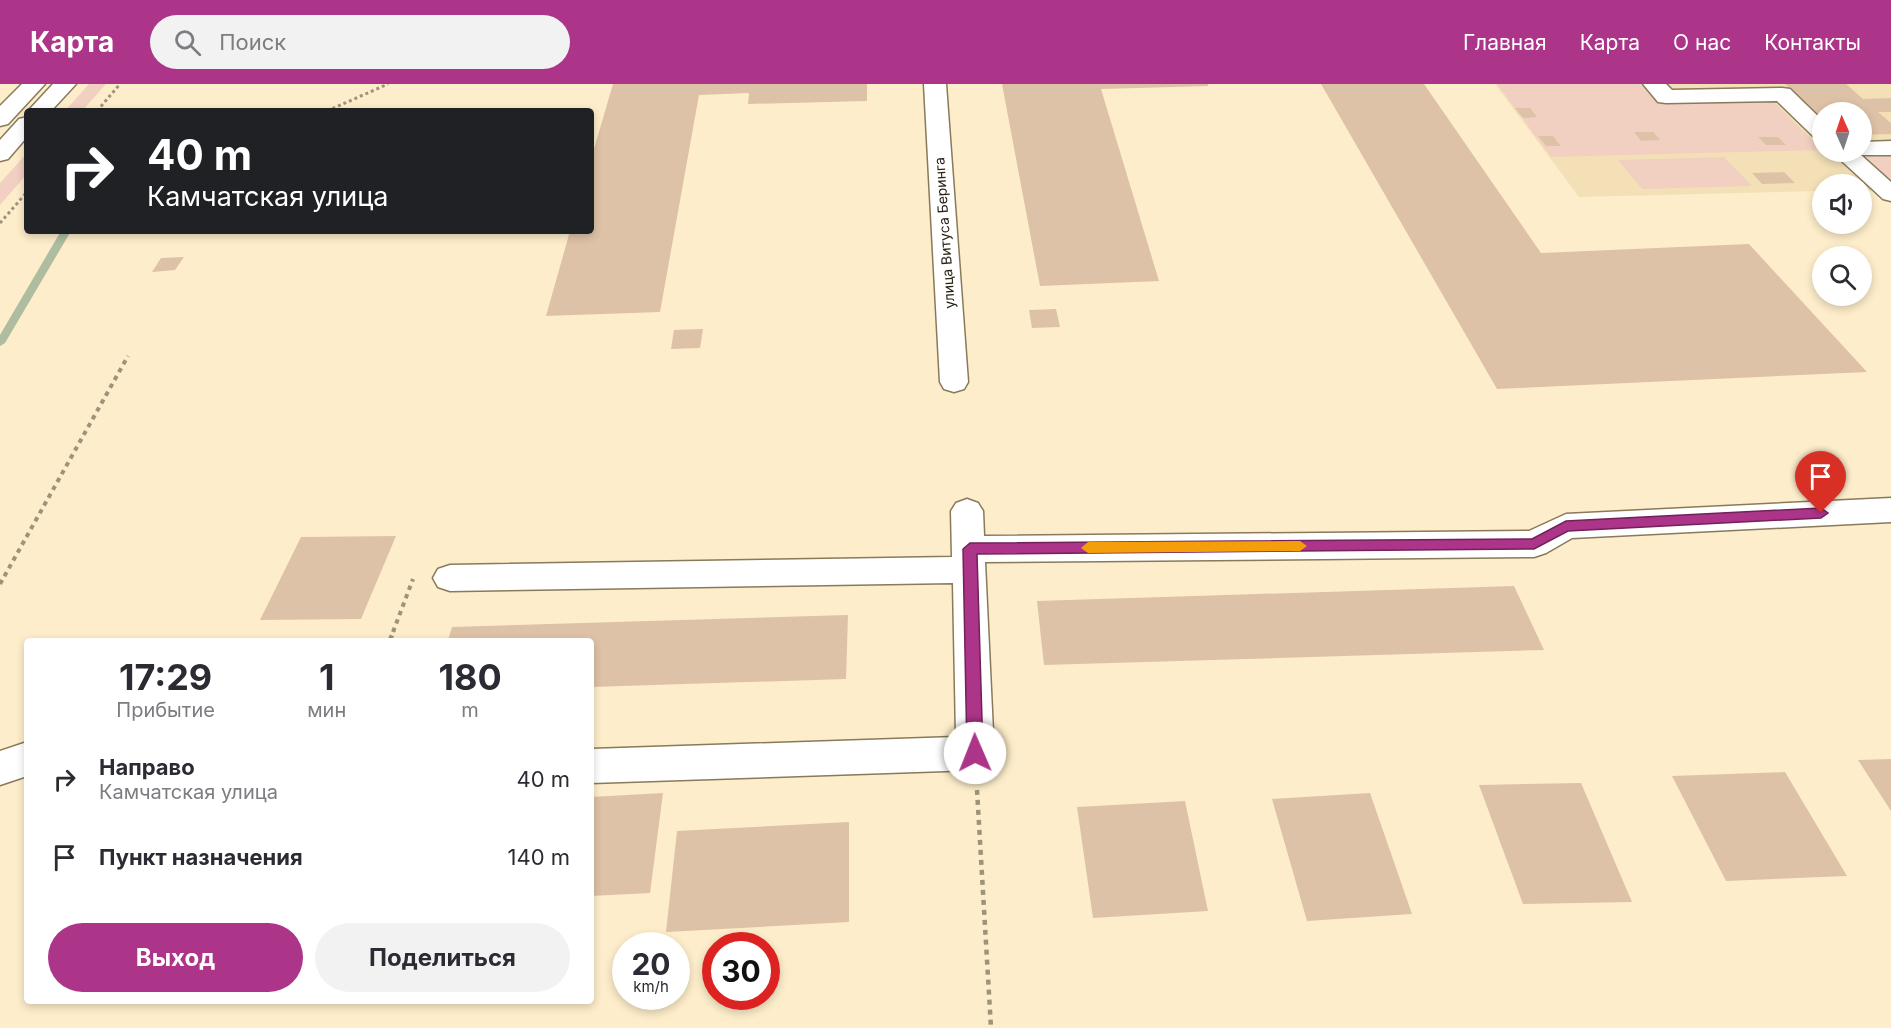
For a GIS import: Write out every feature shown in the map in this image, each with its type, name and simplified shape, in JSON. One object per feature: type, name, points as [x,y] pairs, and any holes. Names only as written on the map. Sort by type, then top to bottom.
[{"type":"street","points":[[0,119],[34,84]]},
{"type":"street","points":[[42,108],[65,84]]},
{"type":"street","name":"улица Витуса Беринга","points":[[934,84],[954,382]]},
{"type":"street","points":[[1654,84],[1666,97],[1782,94],[1812,122]]},
{"type":"street","points":[[0,154],[24,127]]},
{"type":"street","points":[[1872,149],[1891,148]]},
{"type":"street","points":[[1854,162],[1891,194]]},
{"type":"street","points":[[450,578],[970,559],[1534,544],[1566,526],[1891,510]]},
{"type":"street","points":[[594,766],[975,753],[967,511]]},
{"type":"street","points":[[0,768],[24,760]]},
{"type":"path","points":[[100,108],[120,84]]},
{"type":"path","points":[[334,108],[388,84]]},
{"type":"path","points":[[0,224],[24,196]]},
{"type":"path","points":[[0,584],[128,356]]},
{"type":"path","points":[[391,638],[412,579]]},
{"type":"path","points":[[975,753],[991,1028]]},
{"type":"shaded area","points":[[89,84],[106,84],[85,108],[68,108]]},
{"type":"shaded area","points":[[1495,84],[1891,84],[1891,190],[1872,191],[1872,174],[1812,174],[1812,191],[1579,197]]},
{"type":"shaded area","points":[[1497,84],[1640,84],[1656,101],[1770,98],[1812,140],[1812,150],[1551,157]]},
{"type":"shaded area","points":[[1872,151],[1891,151],[1891,187],[1862,162],[1872,162]]},
{"type":"shaded area","points":[[24,156],[24,177],[0,205],[0,183]]},
{"type":"shaded area","points":[[1724,157],[1752,186],[1642,189],[1618,160]]},
{"type":"building","points":[[613,84],[867,84],[867,101],[748,104],[749,93],[699,95],[660,312],[546,316],[569,234],[594,234],[594,149]]},
{"type":"building","points":[[1002,84],[1208,84],[1208,86],[1101,89],[1159,281],[1040,286]]},
{"type":"building","points":[[1321,84],[1424,84],[1541,253],[1749,244],[1867,372],[1497,389]]},
{"type":"building","points":[[1785,84],[1846,84],[1863,99],[1891,98],[1891,112],[1878,112],[1891,123],[1891,134],[1872,135],[1872,102],[1812,102],[1812,110]]},
{"type":"building","points":[[1515,108],[1530,108],[1537,117],[1523,118]]},
{"type":"building","points":[[1634,132],[1653,132],[1660,140],[1641,141]]},
{"type":"building","points":[[1538,136],[1553,136],[1561,146],[1546,146]]},
{"type":"building","points":[[1758,137],[1778,137],[1786,145],[1766,145]]},
{"type":"building","points":[[1784,172],[1795,183],[1762,184],[1752,173]]},
{"type":"building","points":[[184,257],[175,270],[152,272],[161,258]]},
{"type":"building","points":[[1056,309],[1060,327],[1032,328],[1029,310]]},
{"type":"building","points":[[703,329],[700,348],[671,349],[674,330]]},
{"type":"building","points":[[396,536],[361,619],[260,620],[301,537]]},
{"type":"building","points":[[1514,586],[1544,650],[1044,665],[1037,601]]},
{"type":"building","points":[[848,615],[846,679],[594,687],[594,638],[449,638],[452,627]]},
{"type":"building","points":[[1891,759],[1891,811],[1858,760]]},
{"type":"building","points":[[1785,772],[1847,876],[1726,881],[1672,776]]},
{"type":"building","points":[[1581,783],[1632,902],[1523,904],[1479,785]]},
{"type":"building","points":[[663,793],[650,893],[594,896],[594,797]]},
{"type":"building","points":[[1370,793],[1412,914],[1307,921],[1272,799]]},
{"type":"building","points":[[1185,801],[1208,911],[1093,918],[1077,807]]},
{"type":"building","points":[[849,822],[849,922],[666,932],[677,831]]},
{"type":"waterway","points":[[0,343],[64,234]]},
{"type":"slow traffic","points":[[1088,548],[1300,546]]},
{"type":"route","points":[[975,753],[970,549],[1534,544],[1566,526],[1821,513]]}]
